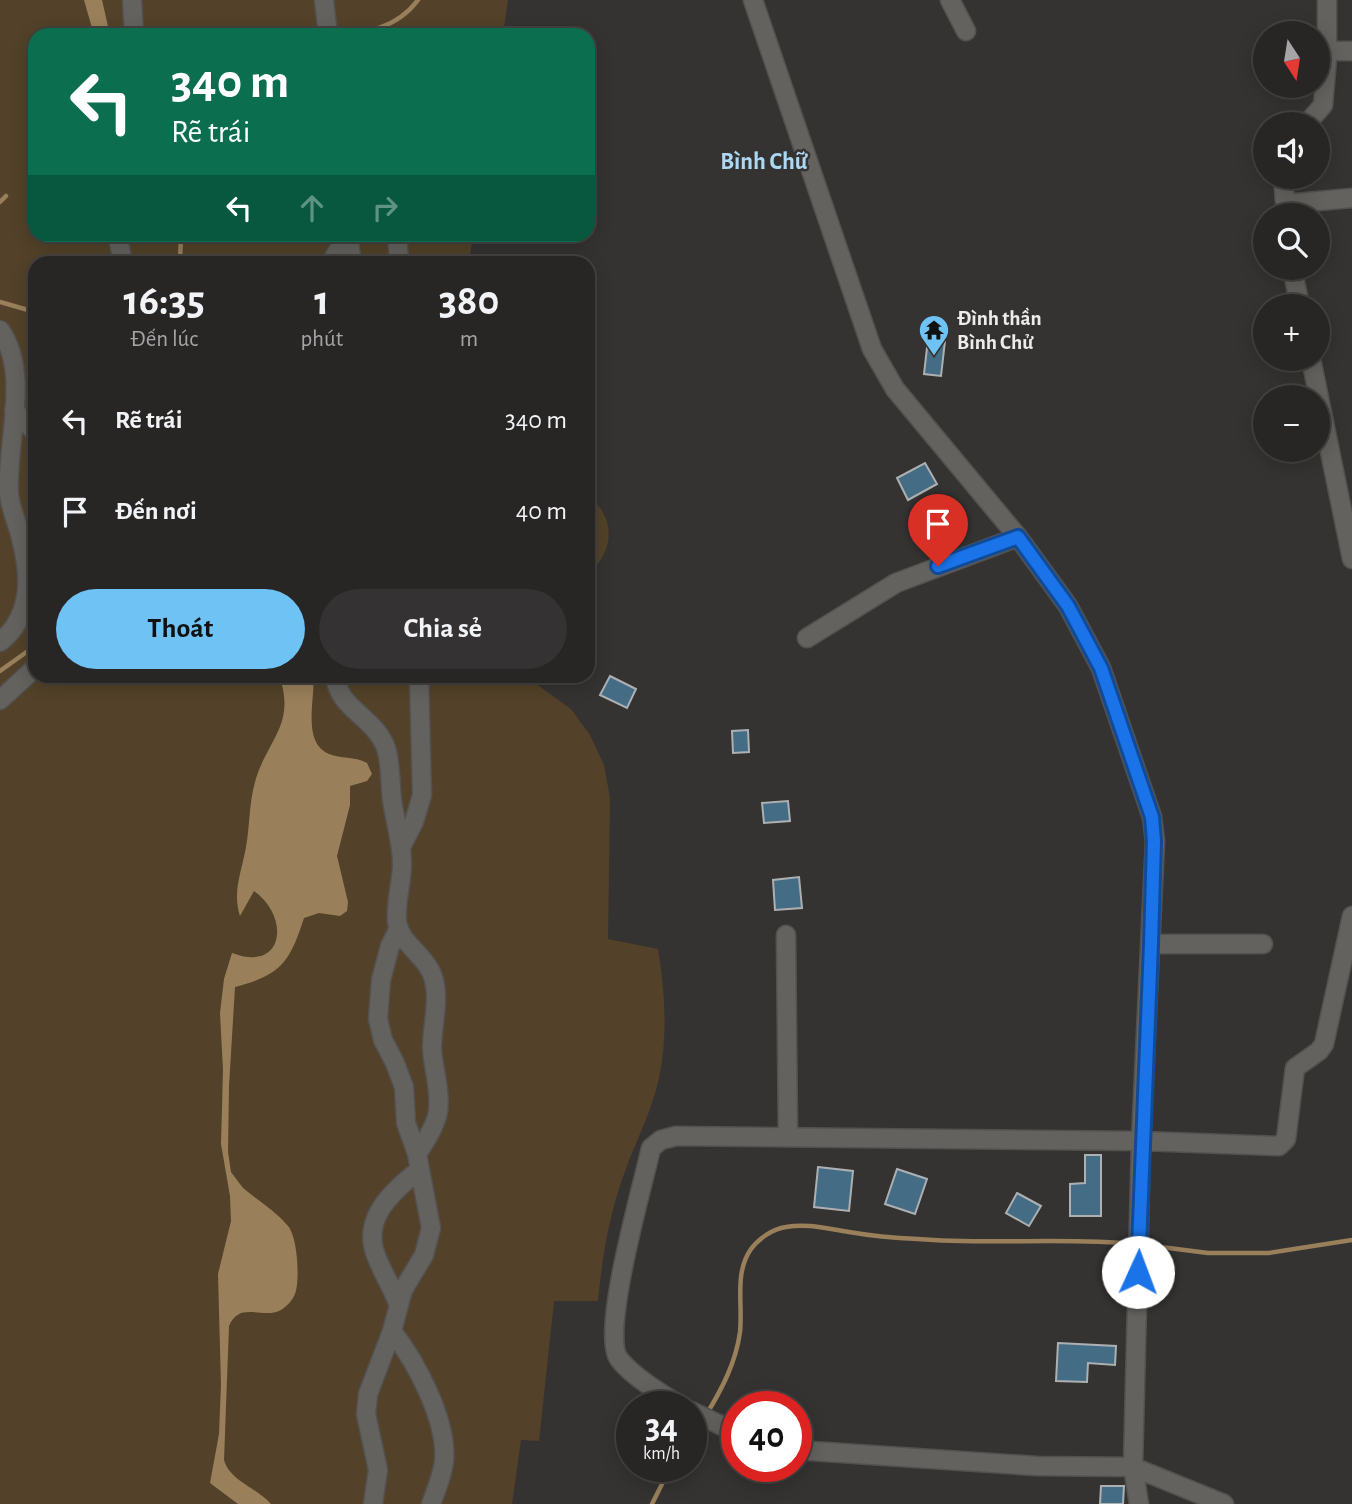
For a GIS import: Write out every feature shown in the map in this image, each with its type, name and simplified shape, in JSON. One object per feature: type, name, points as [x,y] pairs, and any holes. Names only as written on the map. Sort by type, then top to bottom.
[{"type":"street","points":[[132,0],[134,28]]},
{"type":"street","points":[[324,0],[328,28]]},
{"type":"street","points":[[753,0],[872,349],[895,388],[1018,537],[1068,606],[1101,668],[1150,808],[1154,841],[1141,1141],[1133,1467],[1139,1504]]},
{"type":"street","points":[[950,0],[966,31]]},
{"type":"street","points":[[1327,0],[1327,21]]},
{"type":"street","points":[[1330,51],[1352,51]]},
{"type":"street","points":[[1324,203],[1352,198]]},
{"type":"street","points":[[0,330],[11,354],[14,410],[9,492],[28,579]]},
{"type":"street","points":[[1313,371],[1352,559]]},
{"type":"street","points":[[14,410],[28,425]]},
{"type":"street","points":[[807,638],[896,583],[1018,537]]},
{"type":"street","points":[[0,642],[17,623],[28,599]]},
{"type":"street","points":[[0,701],[28,675]]},
{"type":"street","points":[[336,683],[343,699],[375,729],[386,747],[401,847],[397,911],[399,928],[402,936],[429,966],[436,988],[432,1049],[438,1114],[418,1162],[378,1211],[373,1231],[377,1259],[398,1303]]},
{"type":"street","points":[[401,847],[414,822],[422,795],[419,683]]},
{"type":"street","points":[[660,1391],[637,1376],[617,1357],[614,1329],[616,1300],[651,1148],[661,1140],[676,1136],[788,1137],[1141,1141],[1279,1146],[1286,1139],[1295,1068],[1301,1061],[1319,1051],[1324,1044],[1352,916]]},
{"type":"street","points":[[373,1504],[377,1458],[366,1404],[392,1331],[398,1303],[409,1278],[424,1255],[430,1237],[430,1218],[406,1123],[406,1100],[401,1074],[383,1040],[378,1019],[381,981],[390,946],[399,928]]},
{"type":"street","points":[[786,935],[788,1137]]},
{"type":"street","points":[[1151,944],[1263,944]]},
{"type":"street","points":[[392,1331],[423,1379],[443,1437],[444,1463],[431,1504]]},
{"type":"street","points":[[812,1451],[995,1464],[1133,1467],[1224,1504]]},
{"type":"shaded area","points":[[0,0],[508,0],[504,28],[28,28],[28,242],[472,242],[470,256],[28,256],[28,683],[535,683],[571,709],[590,735],[604,765],[610,798],[608,939],[658,949],[664,998],[664,1046],[656,1091],[614,1205],[598,1301],[554,1301],[539,1441],[521,1440],[512,1504],[0,1504]]},
{"type":"shaded area","points":[[84,0],[102,0],[108,28],[92,28]]},
{"type":"shaded area","points":[[595,502],[604,514],[609,534],[607,545],[595,567]]},
{"type":"shaded area","points":[[281,683],[313,683],[312,730],[320,748],[338,757],[367,763],[372,774],[367,781],[350,786],[350,805],[337,856],[348,902],[347,911],[340,916],[319,913],[304,918],[294,945],[282,964],[264,977],[235,987],[229,1086],[228,1152],[231,1172],[243,1188],[288,1226],[294,1240],[298,1270],[295,1294],[285,1307],[274,1312],[239,1314],[229,1326],[224,1460],[238,1479],[271,1504],[238,1504],[210,1483],[219,1434],[221,1385],[218,1274],[231,1221],[230,1196],[221,1144],[223,1070],[220,1013],[224,979],[232,953],[250,957],[263,955],[272,949],[276,939],[277,927],[266,902],[254,891],[240,916],[237,898],[255,782],[282,720],[284,693]]},
{"type":"building","name":"Đình thần Bình Chử","points":[[928,339],[945,341],[941,376],[924,374]]},
{"type":"building","points":[[925,463],[937,484],[908,500],[897,478]]},
{"type":"building","points":[[610,676],[636,689],[627,708],[600,695]]},
{"type":"building","points":[[748,730],[749,752],[733,753],[732,731]]},
{"type":"building","points":[[788,801],[790,821],[764,823],[762,803]]},
{"type":"building","points":[[799,877],[802,908],[775,910],[773,880]]},
{"type":"building","points":[[1085,1155],[1101,1155],[1101,1216],[1070,1216],[1070,1184],[1085,1183]]},
{"type":"building","points":[[818,1167],[853,1171],[849,1211],[814,1207]]},
{"type":"building","points":[[897,1169],[927,1179],[915,1214],[885,1204]]},
{"type":"building","points":[[1017,1193],[1041,1206],[1029,1226],[1006,1213]]},
{"type":"building","points":[[1058,1343],[1116,1346],[1115,1365],[1088,1363],[1087,1382],[1056,1381]]},
{"type":"building","points":[[1101,1486],[1124,1486],[1123,1504],[1100,1504]]},
{"type":"waterway","points":[[376,28],[401,17],[418,0]]},
{"type":"waterway","points":[[0,202],[6,196]]},
{"type":"waterway","points":[[180,256],[181,242]]},
{"type":"waterway","points":[[0,302],[28,310]]},
{"type":"waterway","points":[[0,671],[28,651]]},
{"type":"waterway","points":[[707,1413],[728,1375],[738,1343],[741,1278],[746,1258],[758,1241],[776,1230],[802,1226],[884,1237],[945,1241],[1081,1241],[1136,1244]]},
{"type":"waterway","points":[[1145,1245],[1208,1253],[1269,1253],[1352,1240]]},
{"type":"waterway","points":[[652,1504],[663,1482]]},
{"type":"place","name":"Đình thần Bình Chử","points":[[934,357]]},
{"type":"district","name":"Bình Chữ","points":[[764,161]]},
{"type":"route","points":[[938,566],[1018,537],[1068,606],[1101,668],[1152,817],[1154,841],[1151,944],[1141,1141],[1138,1272]]}]
